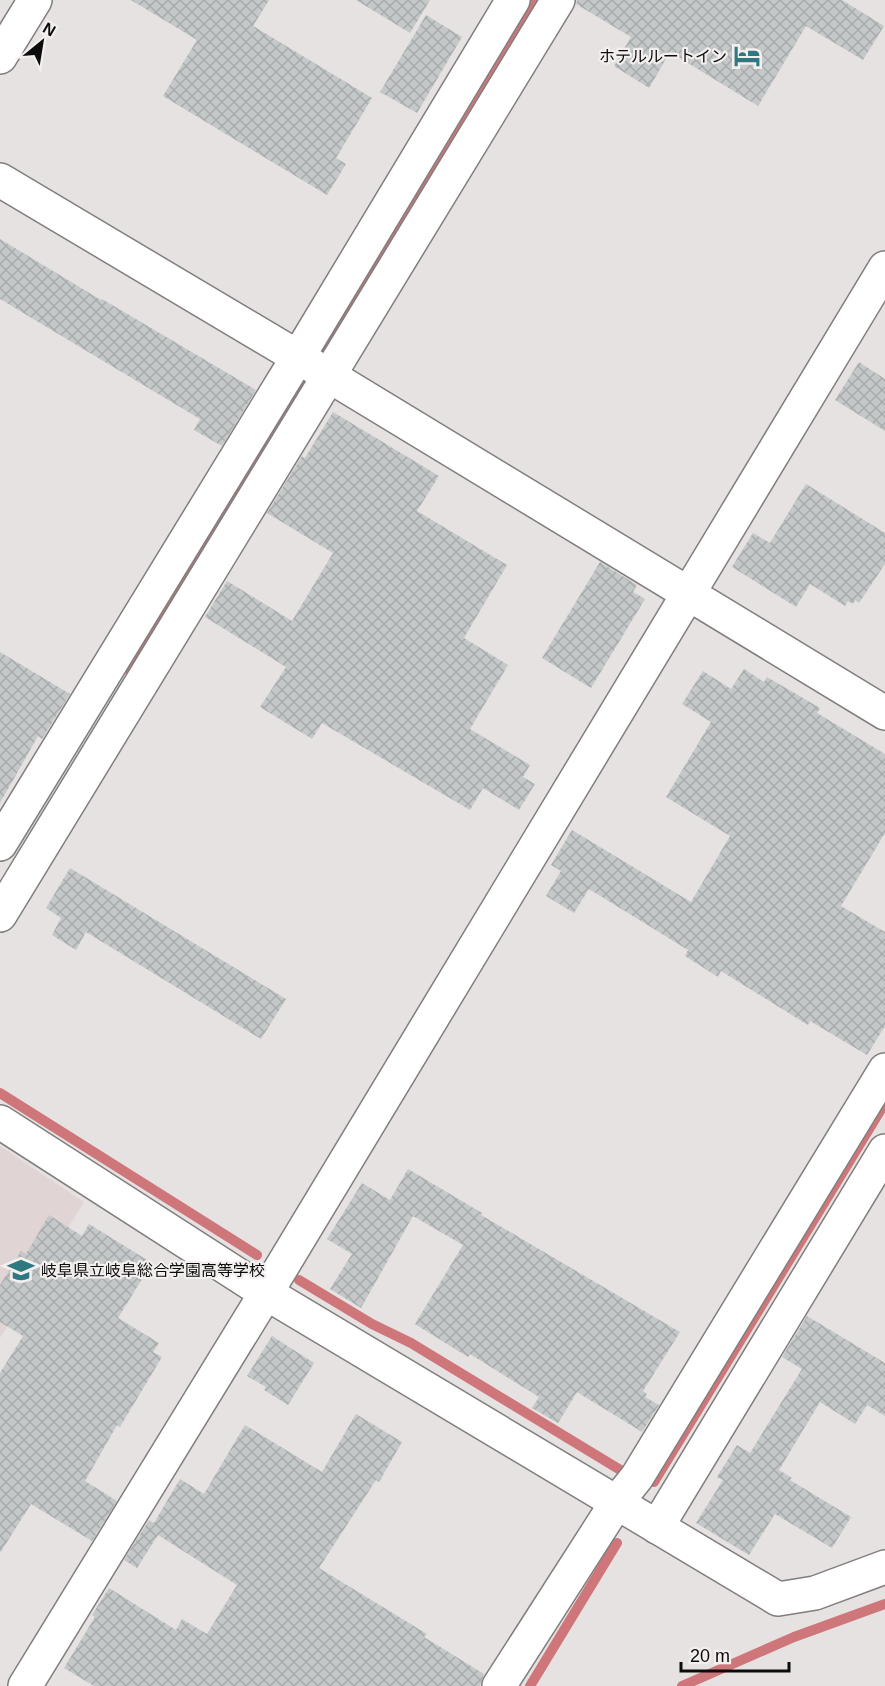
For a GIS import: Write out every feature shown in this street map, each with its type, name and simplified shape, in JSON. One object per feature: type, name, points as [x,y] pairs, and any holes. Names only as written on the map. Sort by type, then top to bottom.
[{"type":"street","points":[[0,57],[34,0]]},
{"type":"street","points":[[0,844],[513,0]]},
{"type":"street","points":[[0,915],[558,0]]},
{"type":"street","points":[[0,180],[328,375],[885,713]]},
{"type":"street","points":[[25,1686],[266,1293],[885,268]]},
{"type":"street","points":[[499,1686],[617,1502],[643,1467],[885,1070]]},
{"type":"street","points":[[0,1122],[266,1293],[778,1599],[815,1593],[885,1567]]},
{"type":"street","points":[[657,1527],[885,1151]]},
{"type":"shaded area","name":"岐阜県立岐阜総合学園高等学校","points":[[0,1146],[84,1202],[0,1338]]},
{"type":"building","points":[[131,0],[269,0],[253,26],[372,98],[336,158],[346,164],[327,195],[163,96],[197,40]]},
{"type":"building","points":[[356,0],[430,0],[410,33]]},
{"type":"building","points":[[577,0],[842,0],[884,26],[863,60],[806,26],[758,106],[670,52],[649,88],[614,66],[631,37],[576,4]]},
{"type":"building","points":[[426,15],[462,37],[417,113],[380,92]]},
{"type":"building","points":[[0,239],[256,390],[222,446],[194,430],[200,419],[0,299]]},
{"type":"building","points":[[859,362],[885,379],[885,431],[835,400]]},
{"type":"building","points":[[333,412],[439,476],[417,511],[507,565],[464,638],[508,665],[470,729],[530,765],[523,777],[535,784],[519,810],[483,788],[470,810],[322,723],[312,739],[260,707],[286,667],[205,617],[227,581],[292,621],[333,553],[267,513],[302,456],[305,458]]},
{"type":"building","points":[[806,484],[885,533],[885,564],[859,603],[855,600],[853,604],[848,601],[845,606],[810,584],[796,607],[732,567],[753,533],[770,543]]},
{"type":"building","points":[[600,562],[637,585],[633,592],[645,599],[591,688],[542,658]]},
{"type":"building","points":[[0,652],[70,694],[42,739],[38,736],[0,803]]},
{"type":"building","points":[[744,669],[764,682],[767,677],[820,708],[817,713],[885,754],[885,833],[841,906],[885,932],[885,1026],[867,1055],[810,1021],[808,1025],[721,971],[718,977],[685,956],[688,950],[589,889],[574,913],[546,896],[561,871],[551,865],[572,830],[691,902],[730,836],[666,797],[711,722],[682,704],[703,671],[731,689]]},
{"type":"building","points":[[70,868],[286,999],[261,1039],[86,932],[76,950],[52,935],[61,918],[46,908]]},
{"type":"building","points":[[408,1169],[482,1213],[481,1215],[680,1332],[643,1391],[647,1394],[645,1397],[659,1405],[642,1432],[577,1392],[558,1423],[532,1408],[539,1397],[470,1354],[468,1357],[415,1324],[463,1245],[413,1216],[361,1308],[330,1289],[352,1254],[327,1239],[362,1183],[390,1200]]},
{"type":"building","points":[[49,1215],[82,1236],[89,1224],[152,1263],[118,1318],[159,1343],[153,1352],[162,1357],[120,1427],[117,1425],[85,1481],[117,1501],[92,1541],[31,1504],[0,1553],[0,1373],[23,1336],[0,1322],[0,1285],[21,1251],[26,1254]]},
{"type":"building","points":[[807,1316],[885,1363],[885,1416],[867,1405],[855,1424],[820,1402],[779,1470],[792,1478],[790,1480],[851,1517],[832,1548],[775,1514],[749,1555],[696,1523],[723,1480],[717,1477],[737,1445],[750,1453],[802,1369],[782,1357]]},
{"type":"building","points":[[272,1336],[314,1363],[288,1405],[264,1390],[266,1387],[247,1376]]},
{"type":"building","points":[[356,1414],[402,1442],[379,1482],[376,1480],[319,1568],[427,1634],[424,1637],[484,1674],[480,1686],[94,1686],[64,1668],[95,1617],[92,1615],[109,1588],[176,1630],[182,1619],[207,1634],[237,1585],[158,1535],[137,1568],[124,1560],[149,1520],[154,1523],[180,1479],[204,1494],[245,1425],[322,1472]]},
{"type":"waterway","points":[[321,354],[535,0]]},
{"type":"waterway","points":[[130,671],[305,381]]},
{"type":"waterway","points":[[0,1093],[257,1255]]},
{"type":"waterway","points":[[654,1482],[885,1103]]},
{"type":"waterway","points":[[299,1280],[372,1324],[411,1343],[627,1474]]},
{"type":"waterway","points":[[530,1686],[617,1543]]},
{"type":"waterway","points":[[682,1686],[794,1637],[885,1604]]},
{"type":"place","name":"ホテルルートイン","points":[[747,56]]},
{"type":"place","name":"岐阜県立岐阜総合学園高等学校","points":[[21,1270]]}]
